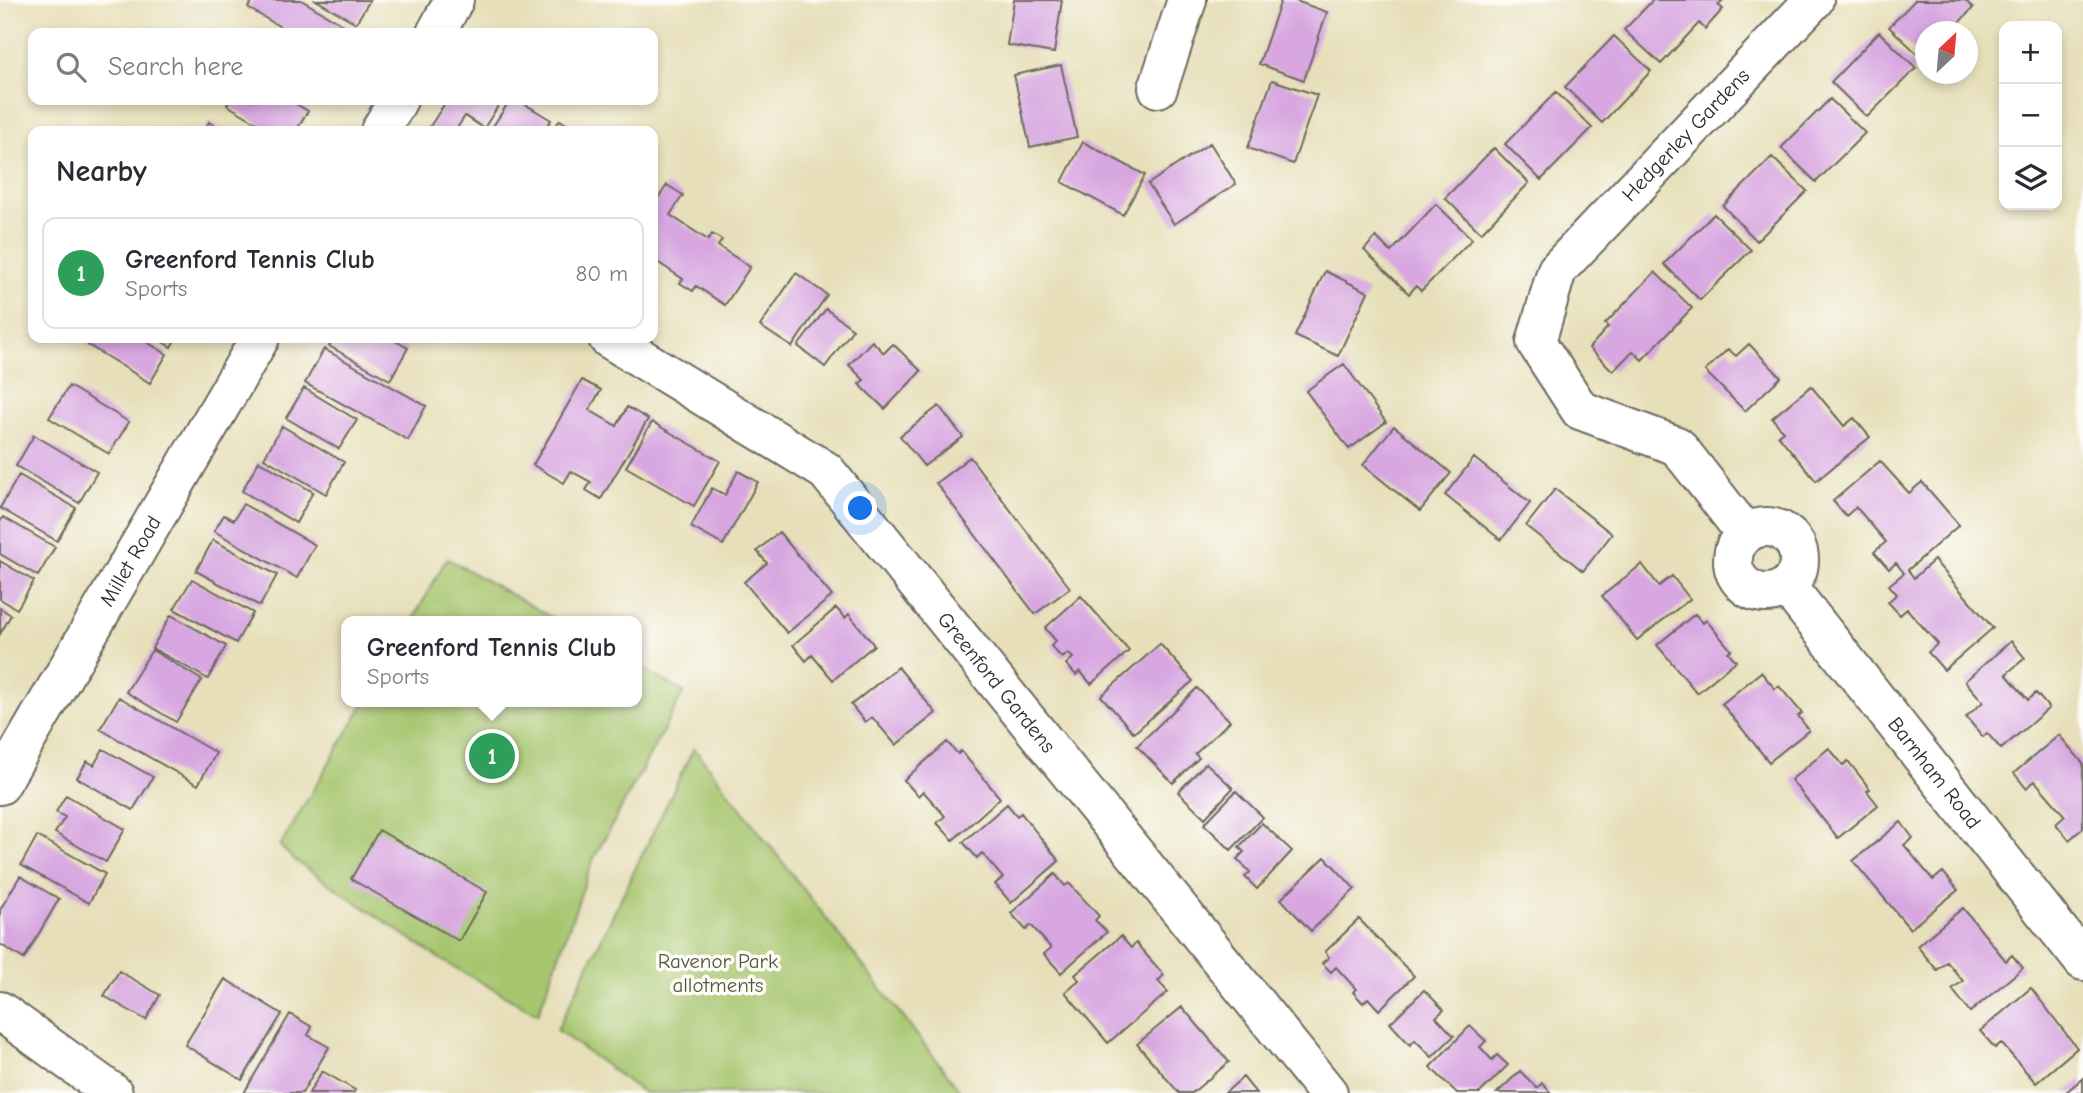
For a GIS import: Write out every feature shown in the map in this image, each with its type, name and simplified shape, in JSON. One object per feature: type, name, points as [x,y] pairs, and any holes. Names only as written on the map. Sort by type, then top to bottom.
[{"type":"street","points":[[439,28],[454,0]]},
{"type":"street","points":[[1158,88],[1187,0]]},
{"type":"street","name":"Hedgerley Gardens","points":[[1557,270],[1814,0]]},
{"type":"street","points":[[383,126],[395,105]]},
{"type":"street","name":"Barnham Road","points":[[1557,270],[1536,342],[1580,410],[1677,446],[1746,534],[1767,527],[1788,535],[1795,544],[1799,566],[1787,586],[2083,961]]},
{"type":"street","name":"Millet Road","points":[[0,785],[257,343]]},
{"type":"street","name":"Greenford Gardens","points":[[616,343],[826,471],[1328,1093]]},
{"type":"street","points":[[0,1011],[113,1093]]},
{"type":"green space","points":[[447,558],[549,616],[415,616]]},
{"type":"green space","points":[[642,669],[684,692],[593,860],[538,1014],[443,961],[294,860],[280,846],[362,707],[642,707]]},
{"type":"green space","name":"Ravenor Park allotments","points":[[694,748],[962,1093],[644,1093],[557,1030]]},
{"type":"building","points":[[253,0],[301,0],[349,28],[282,28],[248,8]]},
{"type":"building","points":[[316,0],[370,0],[356,23]]},
{"type":"building","points":[[1014,0],[1062,0],[1054,53],[1007,45]]},
{"type":"building","points":[[1281,0],[1293,0],[1327,12],[1304,80],[1259,64]]},
{"type":"building","points":[[1653,0],[1723,0],[1718,5],[1723,9],[1705,29],[1699,23],[1661,64],[1624,30]]},
{"type":"building","points":[[1915,0],[1965,0],[1973,8],[1961,21],[1915,21],[1915,51],[1889,27]]},
{"type":"building","points":[[1879,32],[1915,67],[1867,117],[1831,82]]},
{"type":"building","points":[[1614,36],[1651,71],[1602,123],[1565,87]]},
{"type":"building","points":[[1061,65],[1077,137],[1030,147],[1014,75]]},
{"type":"building","points":[[1272,80],[1317,95],[1293,164],[1248,148]]},
{"type":"building","points":[[1556,92],[1592,128],[1541,180],[1505,144]]},
{"type":"building","points":[[1830,99],[1865,133],[1816,182],[1781,148]]},
{"type":"building","points":[[227,105],[298,105],[308,111],[299,126],[263,126]]},
{"type":"building","points":[[444,105],[499,105],[485,126],[465,116],[458,126],[430,126]]},
{"type":"building","points":[[507,105],[526,105],[551,120],[547,126],[493,126]]},
{"type":"building","points":[[560,120],[570,126],[556,126]]},
{"type":"building","points":[[1083,142],[1145,175],[1123,215],[1062,182]]},
{"type":"building","points":[[1210,143],[1236,184],[1174,224],[1148,184]]},
{"type":"building","points":[[1494,148],[1529,183],[1481,233],[1445,198]]},
{"type":"building","points":[[1772,157],[1807,191],[1757,241],[1723,206]]},
{"type":"building","points":[[667,185],[683,195],[670,215],[708,240],[712,234],[722,240],[718,246],[750,267],[725,305],[696,286],[693,291],[680,283],[683,279],[658,262],[658,198]]},
{"type":"building","points":[[1436,204],[1472,239],[1421,291],[1416,286],[1409,294],[1364,250],[1376,237],[1391,252]]},
{"type":"building","points":[[1714,214],[1751,250],[1700,300],[1664,264]]},
{"type":"building","points":[[1325,271],[1368,292],[1338,356],[1295,336]]},
{"type":"building","points":[[1655,272],[1692,308],[1642,360],[1633,351],[1613,371],[1589,348],[1608,327],[1605,324]]},
{"type":"building","points":[[796,273],[827,295],[792,347],[760,326]]},
{"type":"building","points":[[826,309],[853,329],[825,367],[798,346]]},
{"type":"building","points":[[872,341],[884,353],[893,344],[921,371],[885,409],[859,384],[864,380],[849,365]]},
{"type":"building","points":[[148,343],[167,354],[150,383],[88,345]]},
{"type":"building","points":[[331,343],[399,343],[408,348],[390,380],[329,346]]},
{"type":"building","points":[[1749,344],[1781,377],[1745,411],[1705,371],[1728,349],[1736,356]]},
{"type":"building","points":[[324,349],[426,406],[408,440],[305,383]]},
{"type":"building","points":[[1344,364],[1386,422],[1349,449],[1306,391]]},
{"type":"building","points":[[582,380],[601,390],[589,410],[617,426],[627,407],[648,419],[601,499],[586,490],[591,482],[571,471],[564,483],[533,465]]},
{"type":"building","points":[[69,386],[129,422],[109,454],[49,418]]},
{"type":"building","points":[[1811,386],[1844,426],[1854,418],[1870,437],[1816,481],[1778,435],[1783,431],[1772,418]]},
{"type":"building","points":[[304,388],[357,420],[339,449],[286,418]]},
{"type":"building","points":[[939,406],[963,437],[924,466],[900,436]]},
{"type":"building","points":[[652,422],[720,461],[694,506],[626,467]]},
{"type":"building","points":[[282,426],[344,462],[326,494],[264,458]]},
{"type":"building","points":[[1394,426],[1451,473],[1420,511],[1363,465]]},
{"type":"building","points":[[34,435],[97,472],[79,503],[16,466]]},
{"type":"building","points":[[970,457],[1070,588],[1035,614],[936,483]]},
{"type":"building","points":[[1474,458],[1530,503],[1501,540],[1445,495]]},
{"type":"building","points":[[259,461],[313,492],[296,523],[242,491]]},
{"type":"building","points":[[1880,461],[1909,493],[1922,482],[1959,525],[1908,570],[1914,578],[1934,560],[1993,628],[1944,670],[1928,652],[1938,644],[1907,609],[1900,615],[1888,602],[1897,594],[1889,585],[1904,573],[1896,563],[1889,569],[1874,552],[1886,542],[1856,507],[1846,516],[1833,501]]},
{"type":"building","points":[[738,471],[758,482],[723,545],[691,527],[712,488],[725,495]]},
{"type":"building","points":[[19,475],[76,508],[57,541],[0,508]]},
{"type":"building","points":[[1555,489],[1612,534],[1583,571],[1526,526]]},
{"type":"building","points":[[243,504],[315,545],[297,578],[214,531],[224,515],[234,520]]},
{"type":"building","points":[[3,517],[55,547],[38,576],[0,554],[0,522]]},
{"type":"building","points":[[779,532],[832,596],[787,633],[744,582],[767,563],[757,551]]},
{"type":"building","points":[[213,540],[277,575],[260,606],[196,571]]},
{"type":"building","points":[[0,561],[34,581],[17,609],[0,599]]},
{"type":"building","points":[[1642,564],[1659,586],[1672,576],[1690,599],[1637,640],[1602,596]]},
{"type":"building","points":[[192,579],[253,613],[236,643],[174,609]]},
{"type":"building","points":[[1081,596],[1129,651],[1091,684],[1080,671],[1076,675],[1066,664],[1073,658],[1068,653],[1062,658],[1051,646],[1056,641],[1045,628]]},
{"type":"building","points":[[0,608],[11,615],[0,634]]},
{"type":"building","points":[[836,608],[845,618],[849,614],[874,645],[833,680],[812,655],[806,661],[793,645]]},
{"type":"building","points":[[1695,614],[1703,623],[1706,620],[1731,650],[1728,652],[1736,661],[1697,693],[1657,645]]},
{"type":"building","points":[[171,615],[226,646],[208,679],[152,648]]},
{"type":"building","points":[[2011,641],[2025,658],[2006,674],[2028,700],[2036,693],[2049,708],[2001,749],[1987,733],[1983,737],[1966,717],[1983,702],[1965,681]]},
{"type":"building","points":[[1160,644],[1193,681],[1134,733],[1101,696]]},
{"type":"building","points":[[152,650],[202,680],[176,722],[126,692]]},
{"type":"building","points":[[898,667],[936,713],[896,745],[872,717],[865,722],[851,705]]},
{"type":"building","points":[[1761,672],[1775,689],[1779,686],[1802,713],[1798,716],[1809,730],[1769,762],[1722,704]]},
{"type":"building","points":[[1197,688],[1230,721],[1195,754],[1199,758],[1173,783],[1137,746]]},
{"type":"building","points":[[119,697],[216,753],[198,785],[100,729]]},
{"type":"building","points":[[2059,735],[2083,763],[2083,828],[2069,840],[2056,824],[2065,816],[2035,781],[2026,788],[2014,773]]},
{"type":"building","points":[[947,742],[958,754],[961,751],[1000,798],[953,840],[937,823],[945,816],[923,791],[918,796],[904,780]]},
{"type":"building","points":[[1829,748],[1843,765],[1848,761],[1870,789],[1867,791],[1878,805],[1838,838],[1791,780]]},
{"type":"building","points":[[103,749],[153,777],[133,810],[77,778],[87,761],[94,765]]},
{"type":"building","points":[[1206,763],[1233,788],[1205,818],[1178,792]]},
{"type":"building","points":[[1236,791],[1263,817],[1231,850],[1204,824]]},
{"type":"building","points":[[66,795],[125,829],[106,862],[55,833],[65,817],[56,812]]},
{"type":"building","points":[[1007,804],[1017,816],[1021,813],[1059,861],[1011,903],[995,884],[1003,878],[982,853],[977,858],[963,842]]},
{"type":"building","points":[[1901,822],[1913,838],[1904,845],[1933,880],[1943,872],[1958,890],[1910,929],[1853,861]]},
{"type":"building","points":[[1262,823],[1292,851],[1257,889],[1245,877],[1250,872],[1237,859],[1244,852],[1239,847]]},
{"type":"building","points":[[379,830],[487,892],[459,941],[351,879]]},
{"type":"building","points":[[37,836],[105,874],[89,903],[21,865]]},
{"type":"building","points":[[1325,857],[1355,889],[1311,931],[1281,899]]},
{"type":"building","points":[[1055,874],[1065,886],[1069,883],[1099,916],[1095,920],[1107,932],[1061,973],[1044,954],[1051,948],[1031,925],[1026,930],[1011,913]]},
{"type":"building","points":[[20,876],[59,899],[24,959],[0,944],[0,910]]},
{"type":"building","points":[[1963,908],[2006,961],[2012,955],[2023,968],[1970,1012],[1952,989],[1963,981],[1947,962],[1937,970],[1917,946]]},
{"type":"building","points":[[1359,919],[1414,976],[1379,1010],[1368,998],[1363,1003],[1353,992],[1356,989],[1336,967],[1331,972],[1322,963],[1329,957],[1325,952]]},
{"type":"building","points":[[1121,936],[1131,948],[1136,943],[1164,975],[1158,981],[1168,992],[1108,1043],[1065,992],[1079,980],[1075,975]]},
{"type":"building","points":[[119,971],[160,995],[146,1020],[104,996]]},
{"type":"building","points":[[225,979],[282,1014],[242,1080],[185,1045]]},
{"type":"building","points":[[2031,988],[2077,1048],[2036,1083],[2001,1043],[1995,1048],[1980,1031]]},
{"type":"building","points":[[1424,990],[1444,1010],[1436,1017],[1454,1036],[1432,1057],[1415,1040],[1410,1045],[1390,1023]]},
{"type":"building","points":[[1182,1007],[1229,1062],[1192,1093],[1179,1093],[1137,1044]]},
{"type":"building","points":[[290,1014],[312,1027],[308,1035],[329,1047],[302,1093],[244,1093]]},
{"type":"building","points":[[1470,1026],[1486,1041],[1480,1047],[1492,1060],[1497,1055],[1508,1065],[1480,1093],[1457,1093],[1430,1067]]},
{"type":"building","points":[[322,1071],[355,1090],[353,1093],[309,1093]]},
{"type":"building","points":[[1520,1071],[1537,1088],[1542,1083],[1551,1093],[1497,1093]]},
{"type":"building","points":[[1243,1077],[1256,1093],[1225,1093]]},
{"type":"building","points":[[2083,1078],[2083,1093],[2065,1093]]},
{"type":"place","name":"Greenford Tennis Club","points":[[492,756]]}]
